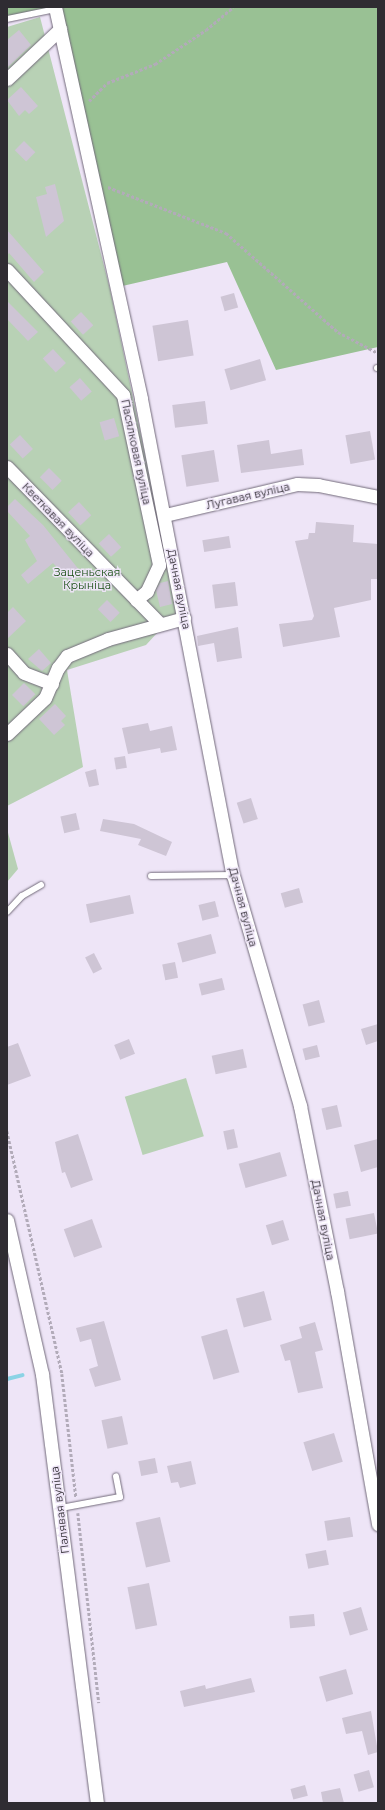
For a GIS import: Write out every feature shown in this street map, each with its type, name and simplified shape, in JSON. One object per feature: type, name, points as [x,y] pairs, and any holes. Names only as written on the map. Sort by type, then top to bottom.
[{"type":"street","name":"Дачная вуліца","points":[[55,8],[118,287],[165,515],[233,875],[300,1106],[338,1291],[378,1524]]},
{"type":"street","points":[[7,79],[60,29]]},
{"type":"street","name":"Пасялковая вуліца","points":[[7,270],[123,395],[159,565],[147,591],[136,600]]},
{"type":"street","name":"Кветкавая вуліца","points":[[7,467],[160,624]]},
{"type":"street","name":"Лугавая вуліца","points":[[165,515],[297,484],[318,485],[378,496]]},
{"type":"street","points":[[7,734],[41,702],[67,656],[108,639],[184,618]]},
{"type":"street","points":[[7,654],[24,674],[52,684]]},
{"type":"street","name":"Палявая вуліца","points":[[7,1220],[42,1374],[61,1508],[97,1803]]},
{"type":"lane","points":[[7,19],[55,8]]},
{"type":"lane","points":[[151,876],[233,875]]},
{"type":"lane","points":[[7,912],[22,896],[40,886]]},
{"type":"lane","points":[[61,1508],[120,1497],[116,1476]]},
{"type":"path","points":[[79,111],[108,83],[155,64],[206,30],[233,7]]},
{"type":"path","points":[[95,182],[226,233],[338,332],[378,353]]},
{"type":"green space","points":[[7,7],[378,7],[378,347],[276,370],[227,262],[118,287],[56,9],[7,19]]},
{"type":"green space","name":"Заценьская Крыніца","points":[[40,17],[110,289],[181,624],[158,632],[146,645],[67,670],[83,767],[7,806],[7,27]]},
{"type":"green space","points":[[7,829],[18,869],[7,882]]},
{"type":"green space","points":[[186,1078],[204,1136],[143,1155],[125,1097]]},
{"type":"building","points":[[19,30],[31,45],[7,68],[7,40]]},
{"type":"building","points":[[21,87],[38,106],[29,114],[25,110],[19,116],[7,100]]},
{"type":"building","points":[[24,141],[35,152],[26,162],[15,150]]},
{"type":"building","points":[[55,184],[64,221],[46,237],[36,197],[47,194],[45,187]]},
{"type":"building","points":[[7,230],[44,272],[34,282],[9,253],[7,256]]},
{"type":"building","points":[[234,293],[238,307],[225,311],[221,297]]},
{"type":"building","points":[[7,301],[38,332],[28,341],[7,319]]},
{"type":"building","points":[[81,312],[93,325],[83,335],[71,322]]},
{"type":"building","points":[[188,320],[194,356],[158,361],[152,326]]},
{"type":"building","points":[[53,349],[66,363],[56,372],[43,359]]},
{"type":"building","points":[[260,359],[266,380],[230,390],[224,369]]},
{"type":"building","points":[[80,378],[92,392],[81,401],[69,387]]},
{"type":"building","points":[[205,401],[208,424],[175,428],[172,405]]},
{"type":"building","points":[[114,418],[119,436],[105,440],[100,422]]},
{"type":"building","points":[[370,431],[375,460],[350,464],[345,435]]},
{"type":"building","points":[[20,435],[33,449],[23,458],[10,445]]},
{"type":"building","points":[[269,440],[271,454],[302,449],[304,465],[241,473],[237,445]]},
{"type":"building","points":[[214,450],[219,482],[186,487],[181,455]]},
{"type":"building","points":[[49,468],[62,481],[53,490],[40,477]]},
{"type":"building","points":[[15,499],[43,525],[80,571],[70,581],[53,563],[28,584],[21,575],[37,561],[25,540],[30,536],[7,511],[7,507]]},
{"type":"building","points":[[79,502],[91,515],[80,525],[68,512]]},
{"type":"building","points":[[316,522],[354,525],[353,542],[378,544],[378,579],[371,579],[371,600],[334,608],[340,637],[283,647],[279,624],[312,620],[314,616],[295,541],[308,539],[309,533],[315,533]]},
{"type":"building","points":[[109,534],[121,547],[111,557],[99,544]]},
{"type":"building","points":[[229,536],[231,548],[204,552],[202,540]]},
{"type":"building","points":[[168,581],[172,604],[160,607],[156,590],[160,583]]},
{"type":"building","points":[[235,582],[238,606],[215,609],[212,585]]},
{"type":"building","points":[[107,600],[120,613],[111,622],[98,609]]},
{"type":"building","points":[[13,607],[26,621],[7,639],[7,613]]},
{"type":"building","points":[[238,627],[242,658],[217,662],[214,643],[198,646],[197,636]]},
{"type":"building","points":[[39,649],[51,663],[42,671],[28,659]]},
{"type":"building","points":[[24,683],[35,694],[23,706],[12,695]]},
{"type":"building","points":[[55,704],[66,716],[61,721],[65,725],[54,735],[39,719]]},
{"type":"building","points":[[148,723],[150,731],[172,726],[177,750],[161,753],[160,748],[128,754],[122,728]]},
{"type":"building","points":[[125,756],[127,768],[116,770],[114,758]]},
{"type":"building","points":[[96,769],[99,785],[89,787],[85,772]]},
{"type":"building","points":[[251,798],[258,819],[244,824],[237,803]]},
{"type":"building","points":[[76,813],[80,830],[64,833],[60,817]]},
{"type":"building","points":[[103,819],[134,824],[172,842],[166,856],[138,845],[141,839],[100,831]]},
{"type":"building","points":[[299,888],[303,902],[285,908],[281,893]]},
{"type":"building","points":[[130,895],[134,914],[90,923],[86,904]]},
{"type":"building","points":[[215,901],[219,917],[202,921],[199,905]]},
{"type":"building","points":[[211,934],[216,953],[182,962],[177,943]]},
{"type":"building","points":[[94,953],[102,969],[93,974],[85,958]]},
{"type":"building","points":[[175,962],[178,978],[165,980],[162,964]]},
{"type":"building","points":[[222,978],[225,990],[202,995],[199,984]]},
{"type":"building","points":[[319,1000],[325,1022],[309,1027],[303,1004]]},
{"type":"building","points":[[378,1024],[378,1041],[366,1045],[361,1029]]},
{"type":"building","points":[[129,1039],[135,1054],[120,1060],[114,1045]]},
{"type":"building","points":[[18,1043],[31,1076],[7,1085],[7,1047]]},
{"type":"building","points":[[317,1045],[320,1057],[305,1060],[302,1049]]},
{"type":"building","points":[[243,1049],[247,1068],[216,1074],[212,1056]]},
{"type":"building","points":[[337,1105],[342,1126],[326,1130],[321,1109]]},
{"type":"building","points":[[234,1129],[238,1148],[227,1150],[223,1131]]},
{"type":"building","points":[[78,1134],[93,1180],[71,1188],[65,1172],[62,1173],[55,1142]]},
{"type":"building","points":[[378,1139],[378,1167],[361,1172],[354,1145]]},
{"type":"building","points":[[280,1152],[287,1176],[246,1188],[239,1164]]},
{"type":"building","points":[[348,1191],[351,1206],[336,1209],[333,1194]]},
{"type":"building","points":[[374,1213],[378,1234],[350,1239],[346,1219]]},
{"type":"building","points":[[92,1219],[102,1247],[74,1257],[64,1229]]},
{"type":"building","points":[[283,1220],[289,1240],[272,1245],[266,1225]]},
{"type":"building","points":[[264,1291],[272,1320],[244,1327],[236,1299]]},
{"type":"building","points":[[104,1321],[121,1380],[95,1387],[89,1369],[98,1366],[91,1339],[80,1342],[76,1328]]},
{"type":"building","points":[[315,1322],[323,1350],[315,1352],[323,1388],[298,1393],[290,1360],[285,1361],[280,1345],[302,1338],[299,1327]]},
{"type":"building","points":[[227,1329],[239,1372],[213,1380],[201,1336]]},
{"type":"building","points":[[122,1416],[128,1444],[107,1449],[101,1420]]},
{"type":"building","points":[[334,1433],[343,1462],[312,1471],[303,1442]]},
{"type":"building","points":[[155,1458],[158,1473],[141,1476],[138,1461]]},
{"type":"building","points":[[191,1461],[196,1484],[180,1488],[178,1482],[171,1483],[167,1466]]},
{"type":"building","points":[[160,1517],[170,1562],[146,1567],[136,1523]]},
{"type":"building","points":[[350,1517],[353,1537],[327,1541],[324,1521]]},
{"type":"building","points":[[326,1550],[329,1565],[308,1569],[305,1554]]},
{"type":"building","points":[[149,1583],[157,1625],[136,1629],[127,1587]]},
{"type":"building","points":[[361,1607],[368,1630],[350,1636],[343,1613]]},
{"type":"building","points":[[314,1614],[315,1626],[290,1628],[289,1616]]},
{"type":"building","points":[[346,1669],[353,1694],[326,1702],[319,1677]]},
{"type":"building","points":[[251,1678],[255,1692],[184,1707],[180,1691],[205,1685],[206,1689]]},
{"type":"building","points":[[371,1711],[378,1752],[368,1755],[362,1731],[346,1734],[342,1718]]},
{"type":"building","points":[[369,1770],[374,1787],[359,1792],[354,1774]]},
{"type":"building","points":[[305,1785],[308,1796],[293,1800],[291,1789]]},
{"type":"building","points":[[340,1788],[344,1803],[323,1803],[321,1792]]},
{"type":"waterway","points":[[7,1379],[23,1375]]}]
